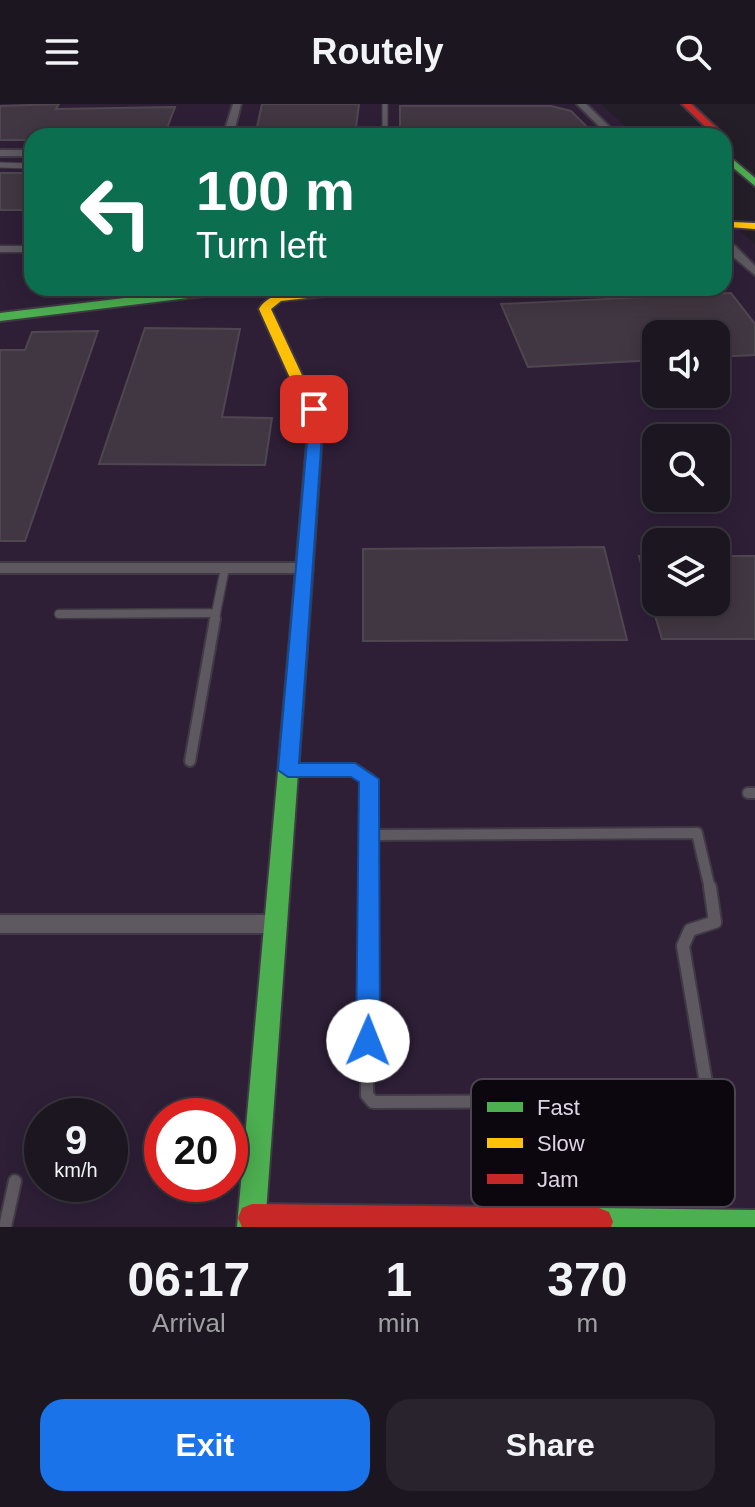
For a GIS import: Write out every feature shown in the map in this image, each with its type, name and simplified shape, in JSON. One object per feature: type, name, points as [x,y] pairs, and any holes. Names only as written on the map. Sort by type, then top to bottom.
[{"type":"main road","points":[[671,104],[696,128]]},
{"type":"main road","points":[[686,104],[711,128]]},
{"type":"main road","points":[[732,147],[755,167]]},
{"type":"main road","points":[[732,162],[755,183]]},
{"type":"main road","points":[[0,317],[172,296]]},
{"type":"main road","points":[[295,296],[269,302],[265,309],[316,420],[252,1223],[755,1224]]},
{"type":"street","points":[[230,128],[237,104]]},
{"type":"street","points":[[581,104],[606,128]]},
{"type":"street","points":[[0,153],[24,153]]},
{"type":"street","points":[[732,249],[755,272]]},
{"type":"street","points":[[0,568],[305,568]]},
{"type":"street","points":[[0,924],[276,924]]},
{"type":"lane","points":[[385,104],[385,128]]},
{"type":"lane","points":[[0,165],[24,166]]},
{"type":"lane","points":[[0,249],[24,249]]},
{"type":"lane","points":[[190,761],[225,568]]},
{"type":"lane","points":[[59,614],[216,613]]},
{"type":"lane","points":[[288,770],[361,772],[369,779],[367,1095],[373,1102],[471,1102]]},
{"type":"lane","points":[[370,835],[697,833],[715,922],[690,930],[683,946],[705,1079]]},
{"type":"lane","points":[[5,1227],[15,1181]]},
{"type":"shaded area","points":[[0,104],[601,104],[627,128],[24,128],[24,296],[732,296],[732,223],[755,244],[755,1227],[0,1227]]},
{"type":"building","points":[[59,104],[56,109],[175,107],[167,128],[24,128],[24,140],[0,140],[0,106]]},
{"type":"building","points":[[262,104],[359,104],[356,128],[257,128]]},
{"type":"building","points":[[400,106],[551,106],[571,111],[588,128],[400,128]]},
{"type":"building","points":[[0,173],[24,173],[24,210],[0,210]]},
{"type":"building","points":[[732,294],[755,324],[755,355],[730,356],[730,320],[642,320],[642,361],[528,367],[501,304]]},
{"type":"building","points":[[145,328],[240,329],[222,417],[272,418],[265,465],[99,464]]},
{"type":"building","points":[[98,331],[25,541],[0,541],[0,350],[25,350],[32,332]]},
{"type":"building","points":[[604,547],[627,640],[363,641],[363,549]]},
{"type":"building","points":[[730,556],[755,556],[755,639],[662,639],[655,616],[730,616]]},
{"type":"traffic: fast","points":[[732,162],[755,183]]},
{"type":"traffic: fast","points":[[0,317],[172,296]]},
{"type":"traffic: fast","points":[[251,1227],[298,649]]},
{"type":"traffic: fast","points":[[599,1222],[755,1224]]},
{"type":"traffic: slow","points":[[732,225],[755,226]]},
{"type":"traffic: slow","points":[[295,296],[269,302],[265,309],[316,420],[298,649]]},
{"type":"traffic: jam","points":[[686,104],[712,128]]},
{"type":"traffic: jam","points":[[252,1218],[599,1222]]},
{"type":"route","points":[[314,409],[316,420],[288,770],[355,770],[369,779],[371,932],[368,1041]]}]
